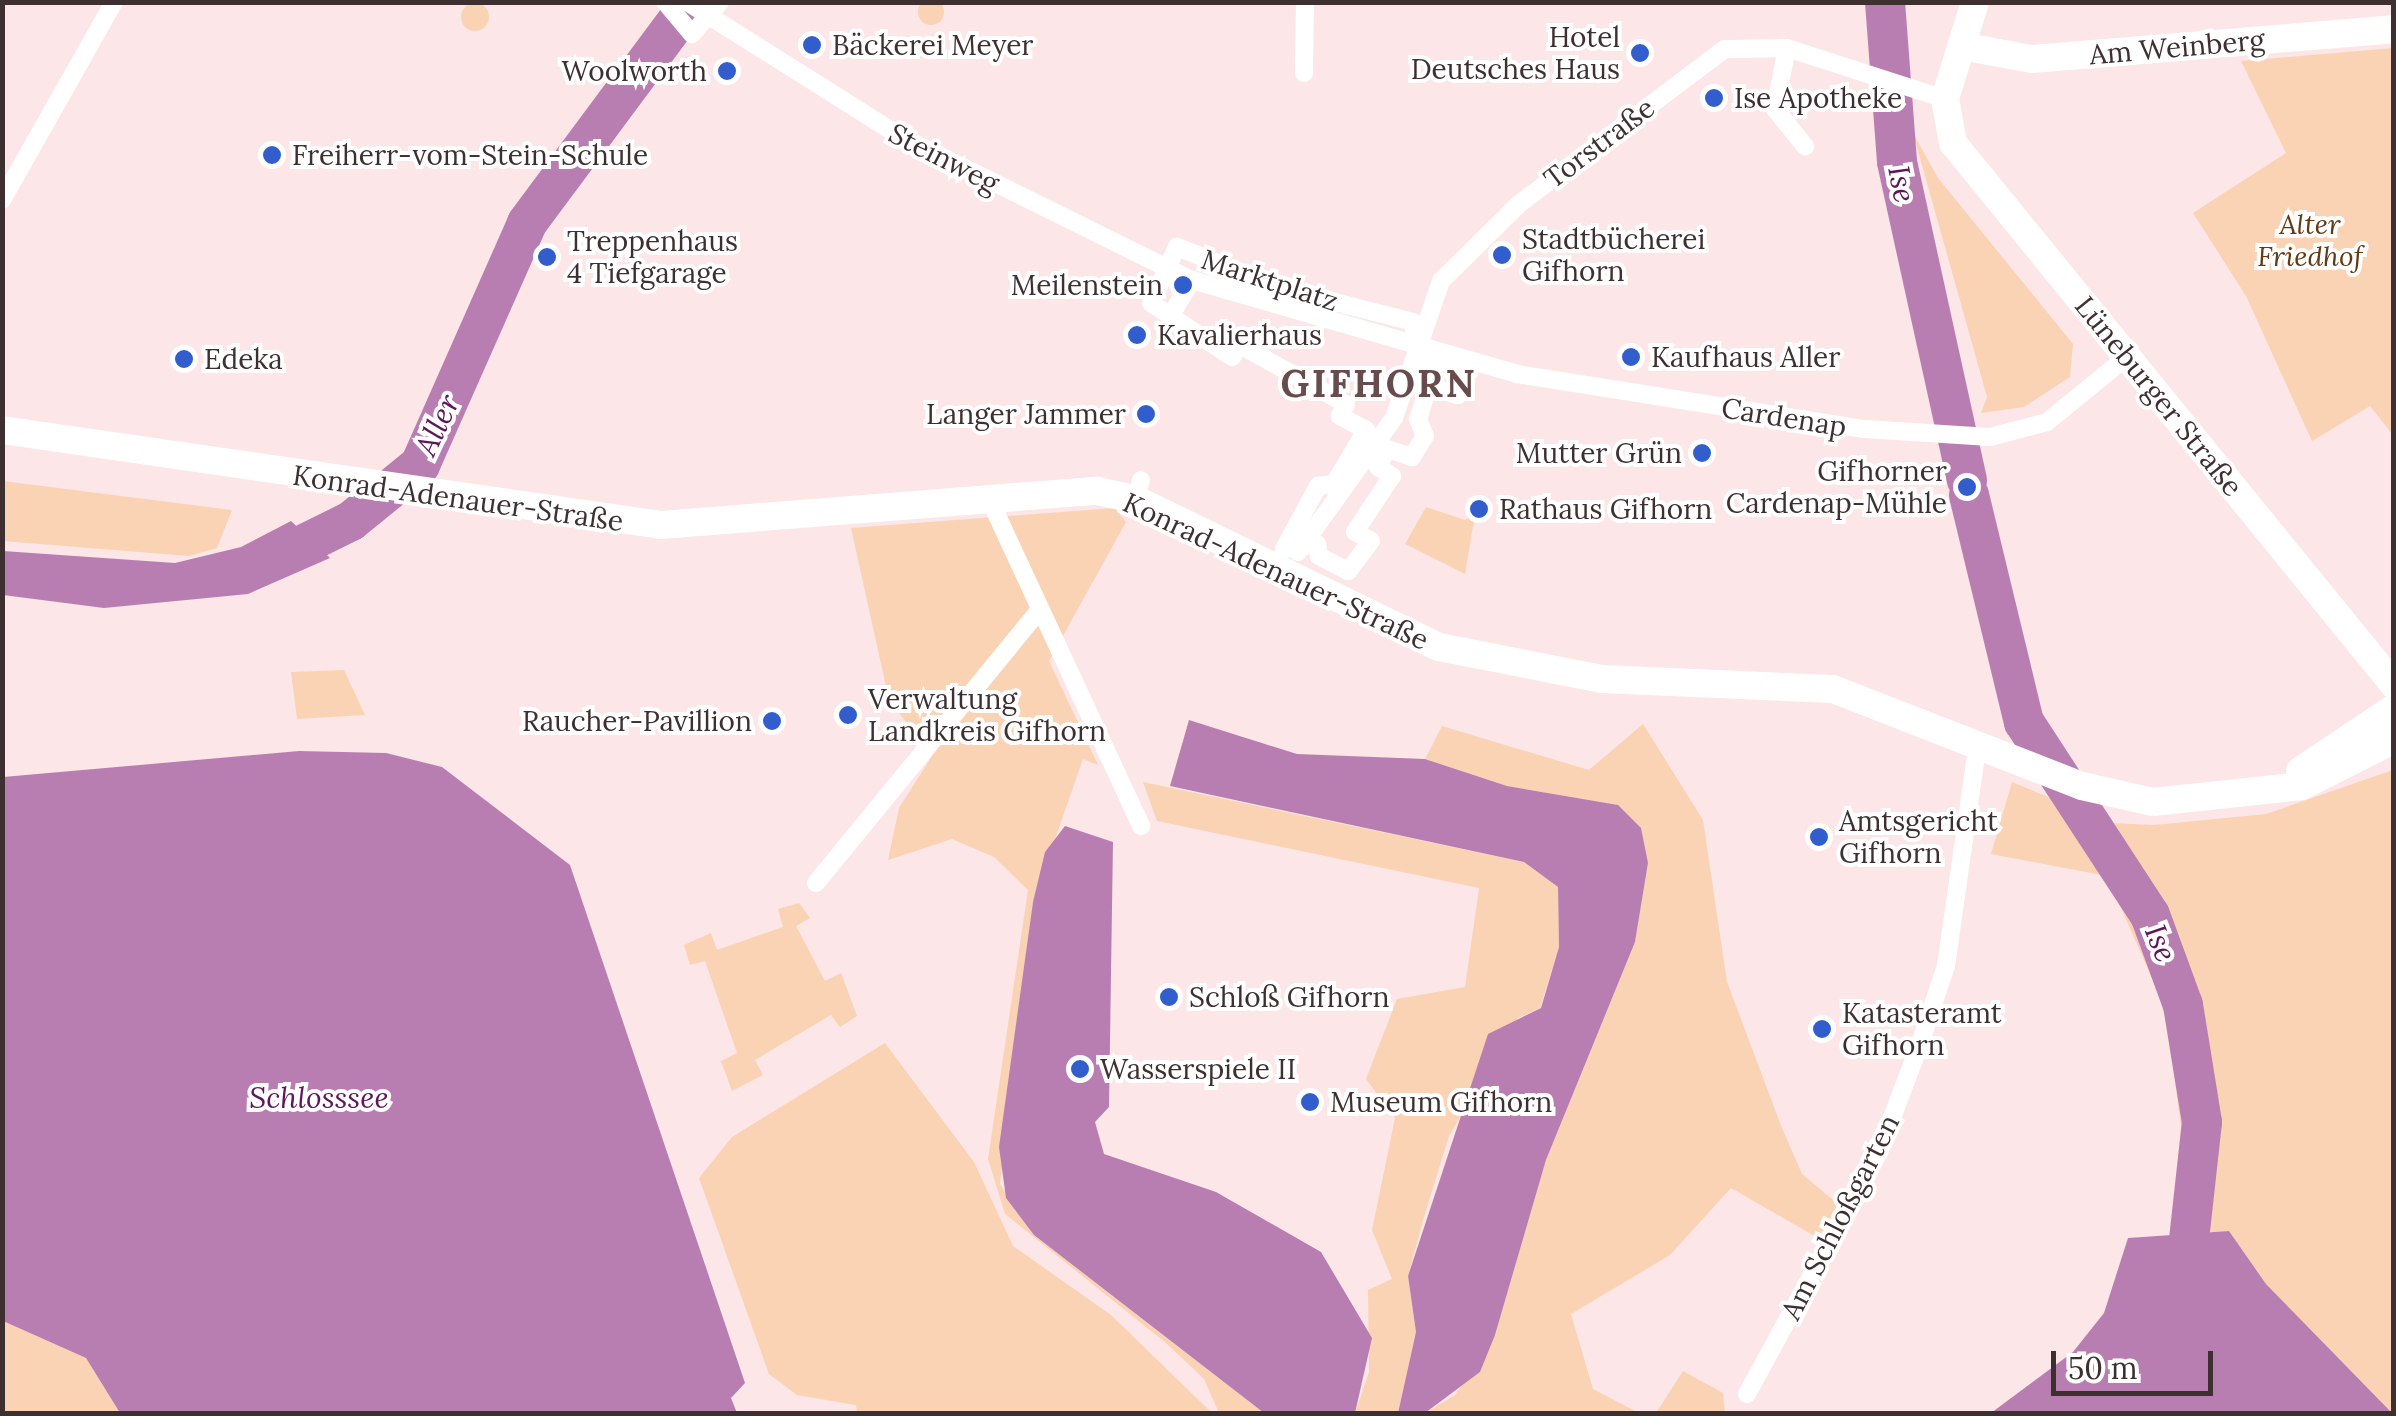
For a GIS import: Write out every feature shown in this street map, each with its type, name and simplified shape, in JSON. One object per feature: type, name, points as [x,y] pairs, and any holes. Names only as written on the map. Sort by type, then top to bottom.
[{"type":"street","points":[[2,200],[114,2]]},
{"type":"street","name":"Steinweg","points":[[664,2],[692,34],[707,18]]},
{"type":"street","name":"Steinweg","points":[[687,2],[900,136],[1192,280],[1272,311],[1415,350]]},
{"type":"street","points":[[707,18],[720,2]]},
{"type":"street","points":[[1304,73],[1305,2]]},
{"type":"street","points":[[1945,99],[1975,2]]},
{"type":"street","name":"Am Weinberg","points":[[1961,46],[2032,59],[2394,29]]},
{"type":"street","name":"Torstraße","points":[[1415,350],[1442,281],[1519,204],[1725,48],[1787,48],[1915,94],[1945,99]]},
{"type":"street","points":[[1787,48],[1776,74],[1775,108],[1805,146]]},
{"type":"street","name":"Lüneburger Straße","points":[[1945,99],[1946,128],[1962,158],[2128,356],[2394,686]]},
{"type":"street","name":"Marktplatz","points":[[1171,315],[1151,303],[1177,247],[1278,287],[1413,322],[1415,350]]},
{"type":"street","points":[[1192,280],[1171,315],[1232,358],[1240,345],[1346,404],[1340,416],[1366,430],[1290,532],[1284,550],[1297,553],[1318,544],[1319,556],[1348,571],[1371,541],[1355,532],[1392,476],[1378,468],[1388,450],[1412,458],[1426,436],[1417,427],[1428,387],[1458,395],[1468,386],[1471,367],[1415,350],[1362,471],[1297,553]]},
{"type":"street","points":[[1272,311],[1278,287]]},
{"type":"street","name":"Cardenap","points":[[1415,350],[1516,374],[1864,429],[1990,437],[2046,422],[2128,356]]},
{"type":"street","name":"Konrad-Adenauer-Straße","points":[[2,430],[661,525],[988,496],[1096,491],[1135,499],[1440,648],[1602,679],[1833,689],[2116,796],[2234,800],[2348,766],[2383,746],[2394,727]]},
{"type":"street","points":[[988,496],[1038,611],[1141,826]]},
{"type":"street","points":[[816,883],[1038,611]]},
{"type":"street","name":"Konrad-Adenauer-Straße","points":[[2234,800],[2322,759],[2394,708]]},
{"type":"street","name":"Am Schloßgarten","points":[[1747,1394],[1880,1152],[1920,1044],[1946,966],[1978,742]]},
{"type":"green space","points":[[931,-1],[940,3],[944,12],[940,21],[931,25],[922,21],[918,12],[922,3]]},
{"type":"green space","points":[[475,3],[485,7],[489,17],[485,27],[475,31],[465,27],[461,17],[465,7]]},
{"type":"green space","name":"Alter Friedhof","points":[[2393,48],[2393,435],[2370,406],[2312,441],[2246,296],[2193,213],[2286,153],[2241,61]]},
{"type":"green space","points":[[1913,133],[1938,178],[2073,344],[2070,377],[2024,407],[1981,413],[1987,397]]},
{"type":"green space","points":[[2,481],[232,510],[217,548],[189,556],[3,541]]},
{"type":"green space","points":[[1426,507],[1465,520],[1475,514],[1465,574],[1405,544]]},
{"type":"green space","points":[[1115,508],[1126,522],[1049,661],[1098,765],[1083,759],[1033,902],[1000,1184],[1034,1235],[1264,1413],[1219,1413],[1204,1379],[1166,1343],[1005,1214],[988,1159],[1028,890],[994,857],[952,839],[888,860],[899,808],[932,756],[889,700],[851,528]]},
{"type":"green space","points":[[344,670],[365,715],[297,719],[291,672]]},
{"type":"green space","points":[[1643,724],[1703,820],[1727,982],[1782,1128],[1802,1174],[1839,1205],[1818,1238],[1731,1188],[1670,1255],[1571,1314],[1593,1389],[1639,1413],[1425,1413],[1455,1395],[1495,1335],[1546,1160],[1635,942],[1648,863],[1617,805],[1507,786],[1425,759],[1442,726],[1589,770]]},
{"type":"green space","points":[[2393,770],[2392,1413],[2266,1284],[2229,1231],[2172,1235],[2181,1126],[2165,1008],[2107,876],[1991,854],[2012,782],[2110,823],[2154,825],[2266,814]]},
{"type":"green space","points":[[1143,782],[1524,862],[1558,887],[1559,947],[1540,1008],[1518,1018],[1449,1136],[1424,1217],[1408,1276],[1416,1332],[1398,1413],[1355,1413],[1369,1372],[1368,1290],[1392,1279],[1372,1230],[1395,1118],[1366,1079],[1397,999],[1465,987],[1479,888],[1157,821]]},
{"type":"green space","points":[[799,903],[810,918],[796,926],[825,981],[841,973],[857,1016],[840,1027],[831,1015],[755,1060],[763,1075],[732,1091],[721,1061],[737,1053],[705,961],[690,965],[684,945],[711,933],[717,950],[783,927],[778,909]]},
{"type":"green space","points":[[885,1043],[974,1162],[1013,1246],[1111,1315],[1212,1413],[857,1413],[856,1405],[797,1395],[769,1374],[699,1178],[732,1137]]},
{"type":"green space","points":[[3,1321],[86,1358],[120,1413],[3,1414]]},
{"type":"green space","points":[[1683,1371],[1723,1393],[1725,1413],[1656,1413]]},
{"type":"water","points":[[291,521],[330,558],[248,594],[104,608],[3,595],[3,551],[175,563],[241,547]]},
{"type":"water","points":[[1189,720],[1297,754],[1425,759],[1507,786],[1618,805],[1641,828],[1648,863],[1635,942],[1546,1160],[1495,1335],[1480,1372],[1425,1413],[1398,1413],[1416,1332],[1408,1276],[1488,1034],[1541,1008],[1559,947],[1558,887],[1524,862],[1170,786]]},
{"type":"water","name":"Schlosssee","points":[[299,751],[386,753],[442,767],[570,865],[745,1383],[731,1398],[737,1413],[120,1413],[86,1358],[3,1321],[3,777]]},
{"type":"water","points":[[1065,826],[1113,842],[1109,1107],[1095,1122],[1104,1154],[1216,1192],[1321,1252],[1372,1338],[1355,1413],[1264,1413],[1034,1235],[1006,1198],[999,1147],[1033,902],[1045,852]]},
{"type":"water","points":[[2229,1231],[2266,1284],[2392,1413],[1991,1413],[2073,1352],[2104,1313],[2128,1238]]},
{"type":"waterway","name":"Aller","points":[[264,564],[351,521],[420,465],[527,223],[691,2]]},
{"type":"waterway","name":"Ise","points":[[1885,2],[1897,162],[1967,480]]},
{"type":"waterway","name":"Ise","points":[[1969,495],[2024,722],[2150,915],[2183,1005],[2202,1122],[2183,1293]]},
{"type":"place","name":"Bäckerei Meyer","points":[[812,45]]},
{"type":"place","name":"Hotel Deutsches Haus","points":[[1640,53]]},
{"type":"place","name":"Woolworth","points":[[727,71]]},
{"type":"place","name":"Ise Apotheke","points":[[1714,98]]},
{"type":"place","name":"Freiherr-vom-Stein-Schule","points":[[272,155]]},
{"type":"place","name":"Stadtbücherei Gifhorn","points":[[1502,255]]},
{"type":"place","name":"Treppenhaus 4 Tiefgarage","points":[[547,257]]},
{"type":"place","name":"Meilenstein","points":[[1183,285]]},
{"type":"place","name":"Kavalierhaus","points":[[1137,335]]},
{"type":"place","name":"Kaufhaus Aller","points":[[1631,357]]},
{"type":"place","name":"Edeka","points":[[184,359]]},
{"type":"place","name":"Langer Jammer","points":[[1146,414]]},
{"type":"place","name":"Mutter Grün","points":[[1702,453]]},
{"type":"place","name":"Gifhorner Cardenap-Mühle","points":[[1967,487]]},
{"type":"place","name":"Rathaus Gifhorn","points":[[1479,509]]},
{"type":"place","name":"Verwaltung Landkreis Gifhorn","points":[[848,715]]},
{"type":"place","name":"Raucher-Pavillion","points":[[772,721]]},
{"type":"place","name":"Amtsgericht Gifhorn","points":[[1819,837]]},
{"type":"place","name":"Schloß Gifhorn","points":[[1169,997]]},
{"type":"place","name":"Katasteramt Gifhorn","points":[[1822,1029]]},
{"type":"place","name":"Wasserspiele II","points":[[1080,1069]]},
{"type":"place","name":"Museum Gifhorn","points":[[1310,1102]]},
{"type":"district","name":"GIFHORN","points":[[1379,384]]}]
